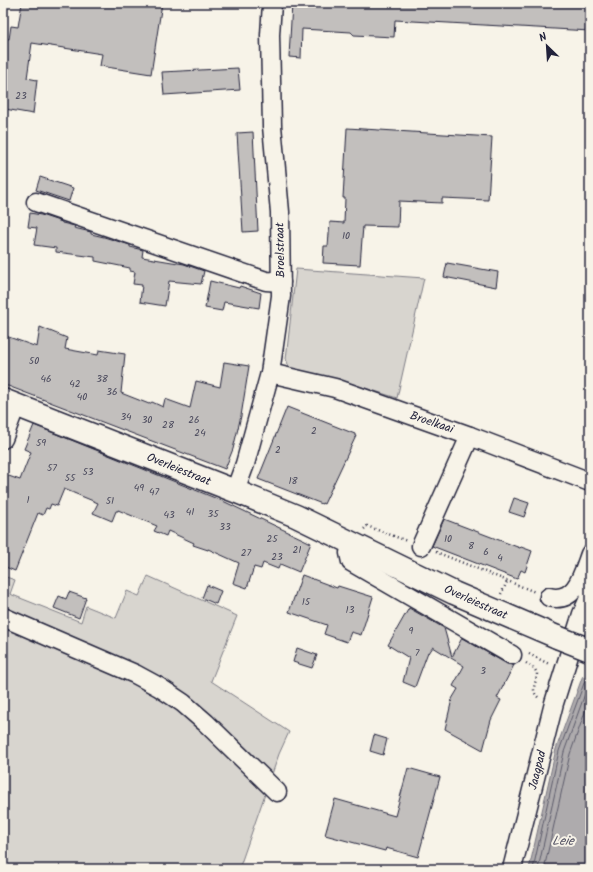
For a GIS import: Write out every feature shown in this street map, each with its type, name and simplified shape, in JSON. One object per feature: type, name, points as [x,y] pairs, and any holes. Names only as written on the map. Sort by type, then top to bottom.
[{"type":"main road","name":"Overleiestraat","points":[[9,402],[296,516],[357,538],[454,592],[590,650]]},
{"type":"street","name":"Broelstraat","points":[[235,491],[245,464],[270,373],[281,296],[280,212],[272,126],[270,35],[272,3]]},
{"type":"street","points":[[36,202],[266,281],[281,282]]},
{"type":"street","name":"Broelkaai","points":[[270,373],[334,388],[470,436],[590,482]]},
{"type":"street","points":[[3,439],[9,402]]},
{"type":"street","points":[[421,546],[470,436]]},
{"type":"street","name":"Overleiestraat","points":[[357,538],[349,553],[351,562],[517,653]]},
{"type":"street","points":[[549,597],[563,598],[572,593],[580,580],[590,554]]},
{"type":"street","name":"Jaagpad","points":[[512,869],[554,703],[556,672],[590,596]]},
{"type":"street","points":[[3,616],[135,674],[183,702],[277,792]]},
{"type":"path","points":[[357,538],[367,526],[549,597]]},
{"type":"path","points":[[502,592],[508,580]]},
{"type":"path","points":[[517,653],[550,664],[556,672]]},
{"type":"path","points":[[517,653],[536,670],[537,676],[533,687],[536,696],[541,700],[543,693]]},
{"type":"shaded area","points":[[296,269],[424,278],[397,398],[349,383],[298,371],[289,367],[286,359]]},
{"type":"shaded area","points":[[3,576],[15,580],[10,594],[81,622],[86,606],[116,618],[127,591],[139,596],[148,576],[237,616],[211,681],[289,732],[279,754],[239,869],[3,869]]},
{"type":"water","name":"Leie","points":[[590,656],[590,869],[529,869],[556,749]]},
{"type":"pier","points":[[590,654],[590,680],[580,675],[588,655]]},
{"type":"building","points":[[22,3],[162,3],[151,74],[100,66],[102,54],[32,43],[27,78],[37,80],[33,114],[3,108],[3,38],[9,39],[11,26],[18,27]]},
{"type":"building","points":[[292,3],[590,3],[590,31],[395,20],[394,37],[354,35],[351,32],[302,29],[301,58],[289,57]]},
{"type":"building","points":[[238,68],[240,90],[164,95],[162,72]]},
{"type":"building","points":[[347,128],[492,137],[488,200],[442,198],[442,203],[399,201],[398,227],[363,226],[360,265],[323,263],[324,246],[328,246],[330,222],[344,223],[345,198],[343,198]]},
{"type":"building","points":[[253,132],[258,231],[243,232],[237,133]]},
{"type":"building","points":[[40,177],[73,188],[69,201],[36,190]]},
{"type":"building","points":[[30,213],[75,226],[74,228],[91,232],[91,234],[143,250],[142,257],[184,264],[204,271],[201,284],[169,281],[165,306],[140,302],[142,285],[133,284],[135,272],[130,271],[130,268],[95,261],[95,257],[56,252],[56,248],[34,245],[37,228],[28,227]]},
{"type":"building","points":[[447,263],[498,272],[496,287],[444,277]]},
{"type":"building","points":[[210,281],[239,288],[240,286],[261,293],[259,308],[224,302],[222,311],[205,308]]},
{"type":"building","points":[[40,327],[67,338],[65,349],[98,355],[99,350],[125,354],[121,393],[149,404],[152,402],[163,407],[165,399],[190,408],[196,381],[220,387],[224,362],[249,366],[241,416],[233,449],[225,469],[8,386],[3,386],[3,335],[37,347]]},
{"type":"building","points":[[287,407],[355,434],[356,436],[324,504],[258,479]]},
{"type":"building","points":[[34,425],[225,502],[311,543],[299,572],[280,564],[278,569],[263,563],[261,569],[254,567],[247,588],[233,583],[239,563],[208,549],[193,545],[194,543],[168,531],[166,536],[154,531],[157,526],[118,510],[116,511],[112,521],[93,513],[98,503],[64,489],[57,506],[51,504],[49,509],[46,508],[43,515],[38,513],[15,571],[3,566],[3,474],[20,480],[31,452],[24,449]]},
{"type":"building","points":[[514,498],[529,503],[524,517],[509,512]]},
{"type":"building","points":[[444,519],[520,548],[521,547],[532,551],[525,572],[521,570],[517,579],[432,546]]},
{"type":"building","points":[[302,575],[337,588],[338,586],[373,597],[361,635],[351,632],[347,642],[324,634],[327,625],[289,612]]},
{"type":"building","points":[[207,585],[221,591],[216,604],[202,598]]},
{"type":"building","points":[[69,592],[86,598],[79,618],[54,608],[59,596],[66,599]]},
{"type":"building","points":[[409,608],[444,628],[452,657],[462,638],[507,664],[514,665],[497,698],[501,700],[491,720],[483,750],[445,729],[452,699],[458,689],[453,686],[464,666],[433,647],[429,653],[428,652],[415,687],[403,682],[409,658],[388,645]]},
{"type":"building","points":[[297,648],[317,655],[312,668],[293,662]]},
{"type":"building","points":[[374,735],[387,739],[383,755],[370,751]]},
{"type":"building","points":[[408,768],[440,777],[418,857],[386,848],[385,851],[325,835],[335,799],[395,816]]}]
